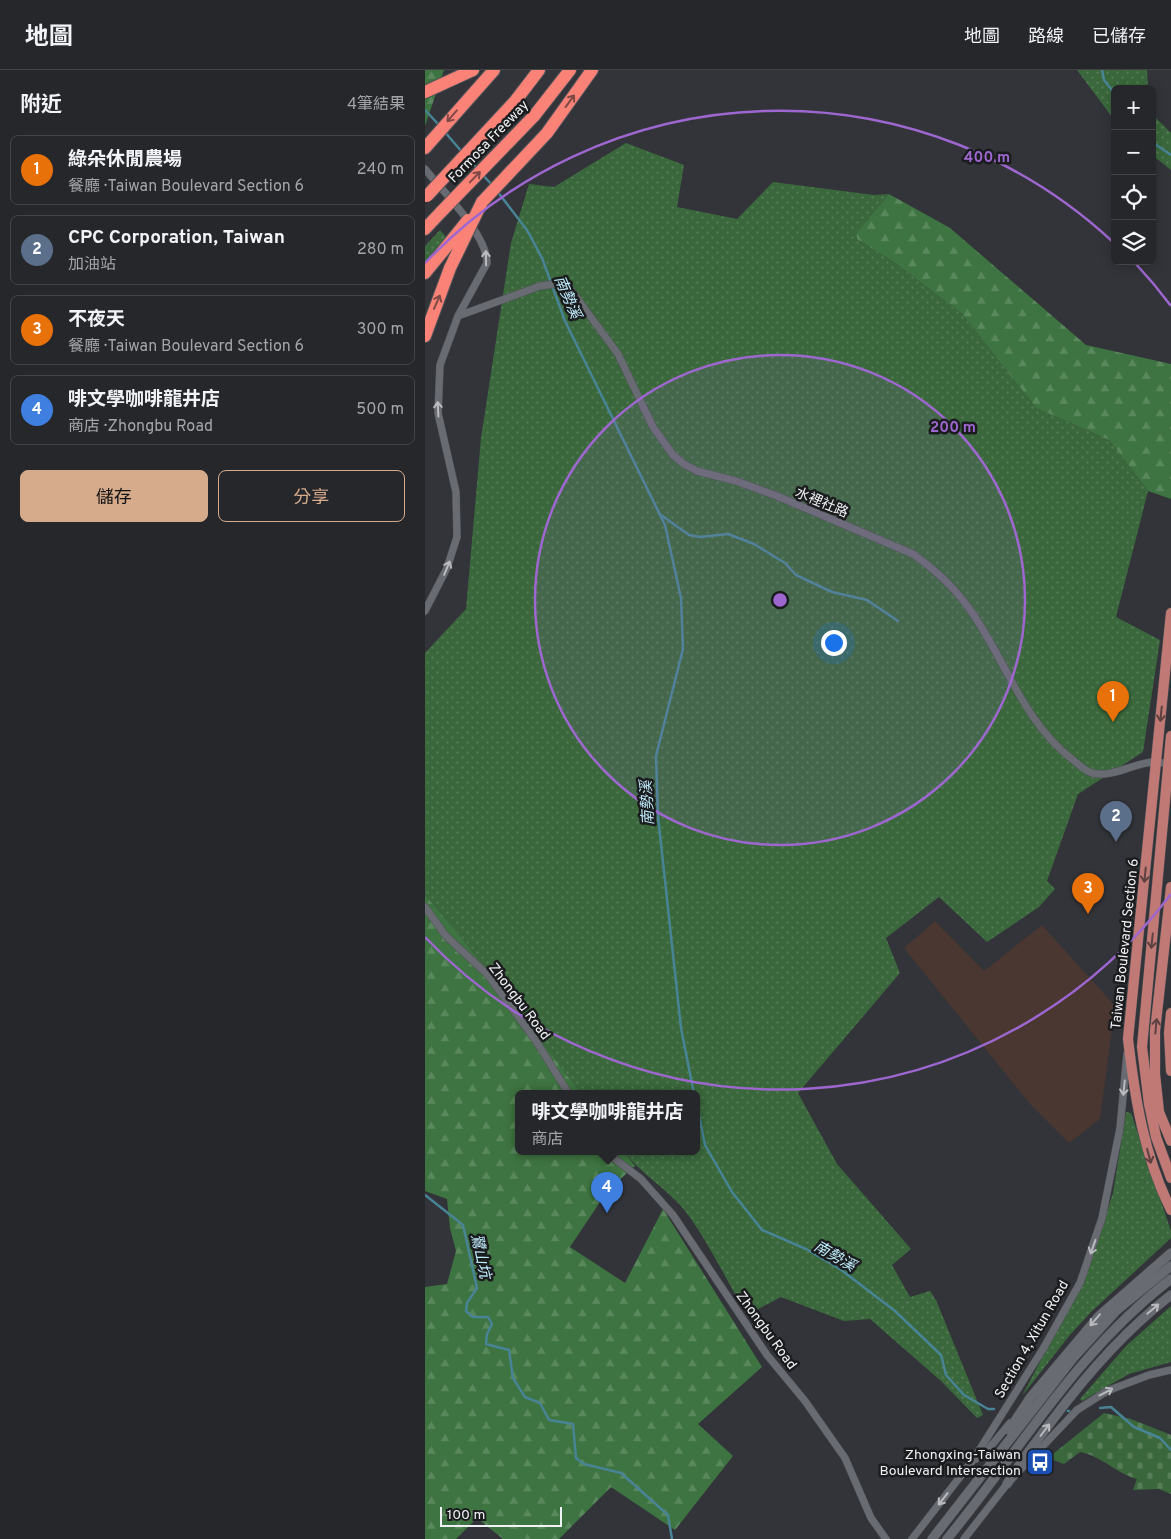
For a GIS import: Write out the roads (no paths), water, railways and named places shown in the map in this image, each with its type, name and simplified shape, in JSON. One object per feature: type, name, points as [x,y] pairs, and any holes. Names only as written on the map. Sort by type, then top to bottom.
[{"type":"highway","points":[[425,92],[458,79],[473,70]]},
{"type":"highway","points":[[425,148],[494,70]]},
{"type":"highway","name":"Formosa Freeway","points":[[426,197],[516,100],[539,70]]},
{"type":"highway","name":"Formosa Freeway","points":[[425,229],[534,116],[570,70]]},
{"type":"highway","points":[[425,273],[482,202],[547,133],[593,70]]},
{"type":"highway","points":[[425,336],[450,268],[482,202]]},
{"type":"main road","name":"Taiwan Boulevard Section 6","points":[[1171,613],[1128,1039],[1143,1136],[1151,1165],[1171,1210]]},
{"type":"main road","name":"Taiwan Boulevard Section 6","points":[[1171,736],[1142,1047],[1149,1104],[1157,1137],[1171,1178]]},
{"type":"main road","points":[[1171,887],[1155,1031],[1155,1074],[1159,1112],[1171,1141]]},
{"type":"main road","points":[[1171,1013],[1171,1068]]},
{"type":"street","points":[[425,169],[477,234],[487,253],[487,263],[484,272],[457,316],[440,366],[437,391],[441,432],[456,492],[457,537],[447,568],[425,611]]},
{"type":"street","name":"水裡社路","points":[[457,316],[551,284],[571,290],[581,301],[622,362],[653,427],[673,455],[683,464],[697,471],[736,481],[777,496],[913,554],[946,580],[968,606],[990,640],[1023,704],[1040,726],[1068,756],[1091,773],[1115,772],[1156,762],[1169,764]]},
{"type":"street","name":"Zhongbu Road","points":[[425,906],[446,936],[487,974],[536,1042],[566,1090]]},
{"type":"street","name":"Section 4, Xitun Road","points":[[912,1539],[973,1460],[1043,1349],[1080,1283],[1102,1218],[1120,1128],[1128,1039]]},
{"type":"street","name":"Zhongbu Road","points":[[610,1155],[641,1178],[673,1215],[767,1355],[805,1401],[845,1458],[871,1518],[886,1539]]},
{"type":"street","points":[[973,1460],[986,1452],[1099,1316],[1171,1253]]},
{"type":"street","points":[[931,1539],[1073,1357],[1117,1310],[1171,1266]]},
{"type":"street","points":[[947,1539],[1082,1362],[1125,1318],[1171,1280]]},
{"type":"street","points":[[1007,1484],[1018,1466],[1081,1382],[1130,1329],[1171,1295]]},
{"type":"street","points":[[964,1539],[1007,1484],[1077,1410],[1107,1391],[1149,1375],[1171,1370]]},
{"type":"street","points":[[981,1475],[1030,1398]]},
{"type":"waterway","name":"南勢溪","points":[[1102,70],[1104,80],[1111,89]]},
{"type":"waterway","name":"南勢溪","points":[[425,110],[439,125]]},
{"type":"waterway","name":"南勢溪","points":[[444,131],[462,152]]},
{"type":"waterway","name":"南勢溪","points":[[1156,145],[1171,155]]},
{"type":"waterway","name":"南勢溪","points":[[467,158],[477,168]]},
{"type":"waterway","name":"南勢溪","points":[[482,174],[492,185]]},
{"type":"waterway","name":"南勢溪","points":[[497,191],[527,230],[542,258],[565,321],[665,525],[681,598],[683,649],[656,756],[658,816],[681,1028],[693,1090]]},
{"type":"waterway","name":"南勢溪","points":[[661,515],[689,535],[700,537],[728,534],[754,544],[785,563],[796,575],[832,592],[867,600],[898,621]]},
{"type":"waterway","name":"南勢溪","points":[[700,1121],[705,1145],[732,1192],[762,1230],[806,1249],[840,1269],[895,1311],[941,1355],[946,1375],[964,1395],[988,1409],[994,1409]]},
{"type":"waterway","name":"鷺山坑","points":[[425,1195],[463,1225],[477,1288],[467,1303],[466,1311],[473,1317],[488,1317],[492,1324],[487,1334],[486,1344],[509,1350],[513,1378],[525,1397],[540,1403],[549,1420],[573,1424],[576,1458],[584,1464],[621,1473],[668,1515],[672,1539]]},
{"type":"waterway","name":"南勢溪","points":[[1100,1408],[1111,1407],[1134,1427],[1160,1438],[1171,1450]]},
{"type":"place","name":"綠朵休閒農場","points":[[1113,722]]},
{"type":"place","name":"CPC Corporation, Taiwan","points":[[1116,842]]},
{"type":"place","name":"不夜天","points":[[1088,914]]},
{"type":"place","name":"啡文學咖啡龍井店","points":[[607,1213]]},
{"type":"place","name":"Zhongxing-Taiwan Boulevard Intersection","points":[[1040,1462]]}]
